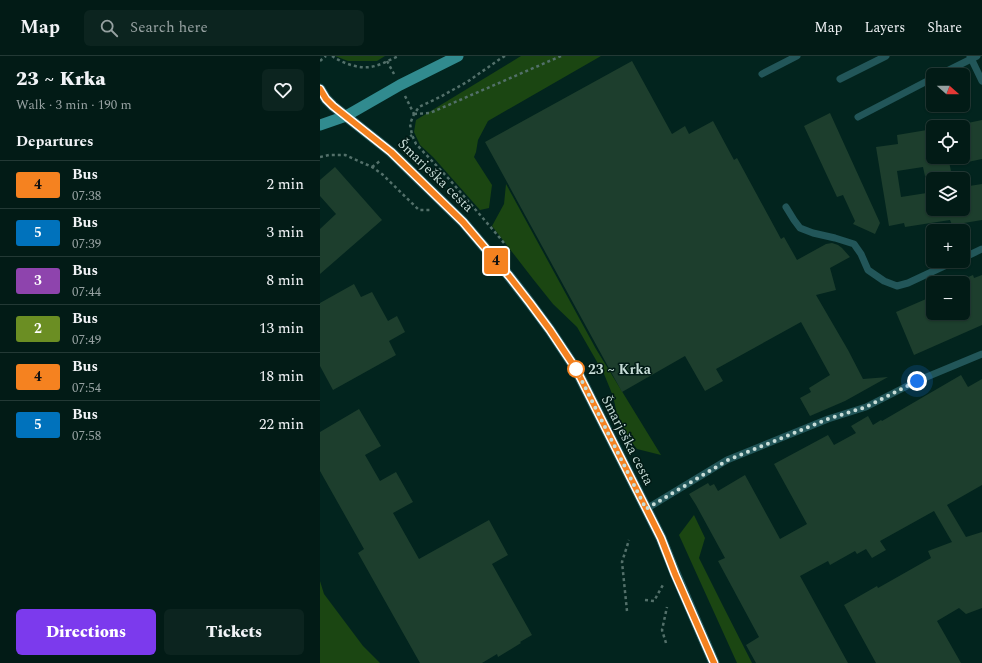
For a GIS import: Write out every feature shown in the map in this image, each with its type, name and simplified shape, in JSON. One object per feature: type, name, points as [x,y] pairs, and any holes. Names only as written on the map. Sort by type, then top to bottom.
[{"type":"main road","points":[[320,125],[346,116],[400,85],[458,56]]},
{"type":"street","name":"Šmarješka cesta","points":[[320,89],[326,99],[333,106],[391,152],[463,222],[530,303],[576,369],[661,538],[714,663]]},
{"type":"lane","points":[[762,74],[797,56]]},
{"type":"lane","points":[[840,79],[886,56]]},
{"type":"lane","points":[[952,68],[973,57],[982,81]]},
{"type":"lane","points":[[858,117],[926,82]]},
{"type":"lane","points":[[786,207],[800,228],[854,244],[862,254],[868,270],[884,281],[897,286],[908,283],[941,268]]},
{"type":"lane","points":[[970,255],[982,249]]},
{"type":"lane","points":[[646,509],[728,460],[828,419],[866,407],[917,381],[982,354]]},
{"type":"path","points":[[320,60],[326,56]]},
{"type":"path","points":[[332,56],[351,66],[375,67],[399,56]]},
{"type":"path","points":[[504,243],[449,179],[416,144],[412,135],[410,124],[419,107],[467,82],[505,56]]},
{"type":"path","points":[[414,114],[430,113],[561,56]]},
{"type":"path","points":[[320,157],[329,155],[346,156],[372,167],[382,174],[419,210]]},
{"type":"path","points":[[627,611],[622,562],[629,540]]},
{"type":"path","points":[[645,600],[654,601],[664,583]]},
{"type":"path","points":[[666,643],[662,630],[668,607]]},
{"type":"green space","points":[[335,56],[385,56],[377,61],[348,61]]},
{"type":"green space","points":[[521,56],[601,56],[488,121],[478,140],[474,157],[492,185],[489,208],[480,210],[433,157],[420,145],[414,132],[416,120]]},
{"type":"green space","points":[[506,184],[596,349],[661,455],[637,449],[629,439],[617,414],[613,396],[604,374],[577,327],[553,304],[492,226],[504,204]]},
{"type":"green space","points":[[694,515],[705,538],[699,558],[752,663],[737,663],[679,535]]},
{"type":"green space","points":[[320,581],[324,594],[363,646],[380,663],[320,663]]},
{"type":"building","points":[[632,61],[672,134],[685,126],[689,134],[713,121],[734,160],[737,158],[781,239],[784,237],[797,260],[826,244],[832,243],[842,248],[850,257],[830,268],[836,290],[816,295],[863,379],[888,377],[845,401],[810,416],[800,398],[811,392],[809,388],[830,375],[801,322],[716,369],[723,381],[705,391],[685,356],[622,392],[485,142]]},
{"type":"building","points":[[830,113],[880,223],[875,234],[853,224],[855,221],[843,195],[837,197],[804,126]]},
{"type":"building","points":[[982,120],[982,159],[970,162],[970,123]]},
{"type":"building","points":[[926,130],[926,164],[950,164],[951,171],[926,172],[925,176],[923,167],[897,171],[901,197],[926,193],[926,216],[970,216],[970,186],[982,184],[982,220],[958,224],[952,224],[950,220],[905,227],[904,223],[889,226],[876,147],[898,144],[897,135]]},
{"type":"building","points":[[335,167],[382,220],[320,274],[320,229],[336,214],[320,196],[320,180]]},
{"type":"building","points":[[973,275],[974,278],[982,275],[982,325],[914,355],[896,312],[926,299],[926,320],[970,320],[970,276]]},
{"type":"building","points":[[354,284],[361,297],[372,292],[388,321],[397,316],[405,332],[389,341],[396,355],[333,390],[320,366],[320,303]]},
{"type":"building","points":[[961,375],[968,387],[982,379],[982,485],[947,505],[966,537],[982,532],[982,608],[966,614],[959,608],[937,621],[961,663],[876,663],[844,605],[877,586],[878,588],[931,558],[928,551],[952,542],[934,511],[880,541],[886,550],[872,558],[866,549],[857,554],[855,551],[830,565],[828,561],[800,576],[848,663],[756,663],[746,645],[759,637],[718,561],[725,558],[689,494],[708,483],[710,486],[714,484],[718,491],[745,475],[780,539],[807,524],[774,464],[828,435],[834,445],[856,433],[851,426],[868,416],[873,425]]},
{"type":"building","points":[[359,409],[381,446],[365,455],[380,481],[396,472],[413,502],[393,513],[419,559],[489,520],[508,555],[492,564],[532,635],[498,657],[497,654],[482,663],[420,663],[358,553],[364,549],[320,471],[320,432]]},
{"type":"bus line","name":"4","points":[[320,89],[326,99],[333,106],[391,152],[463,222],[509,276],[550,330],[576,369],[661,538],[714,663]]},
{"type":"place","name":"23 ~ Krka","points":[[576,369]]},
{"type":"route","points":[[576,369],[646,509],[728,460],[828,419],[866,407],[917,381]]}]
